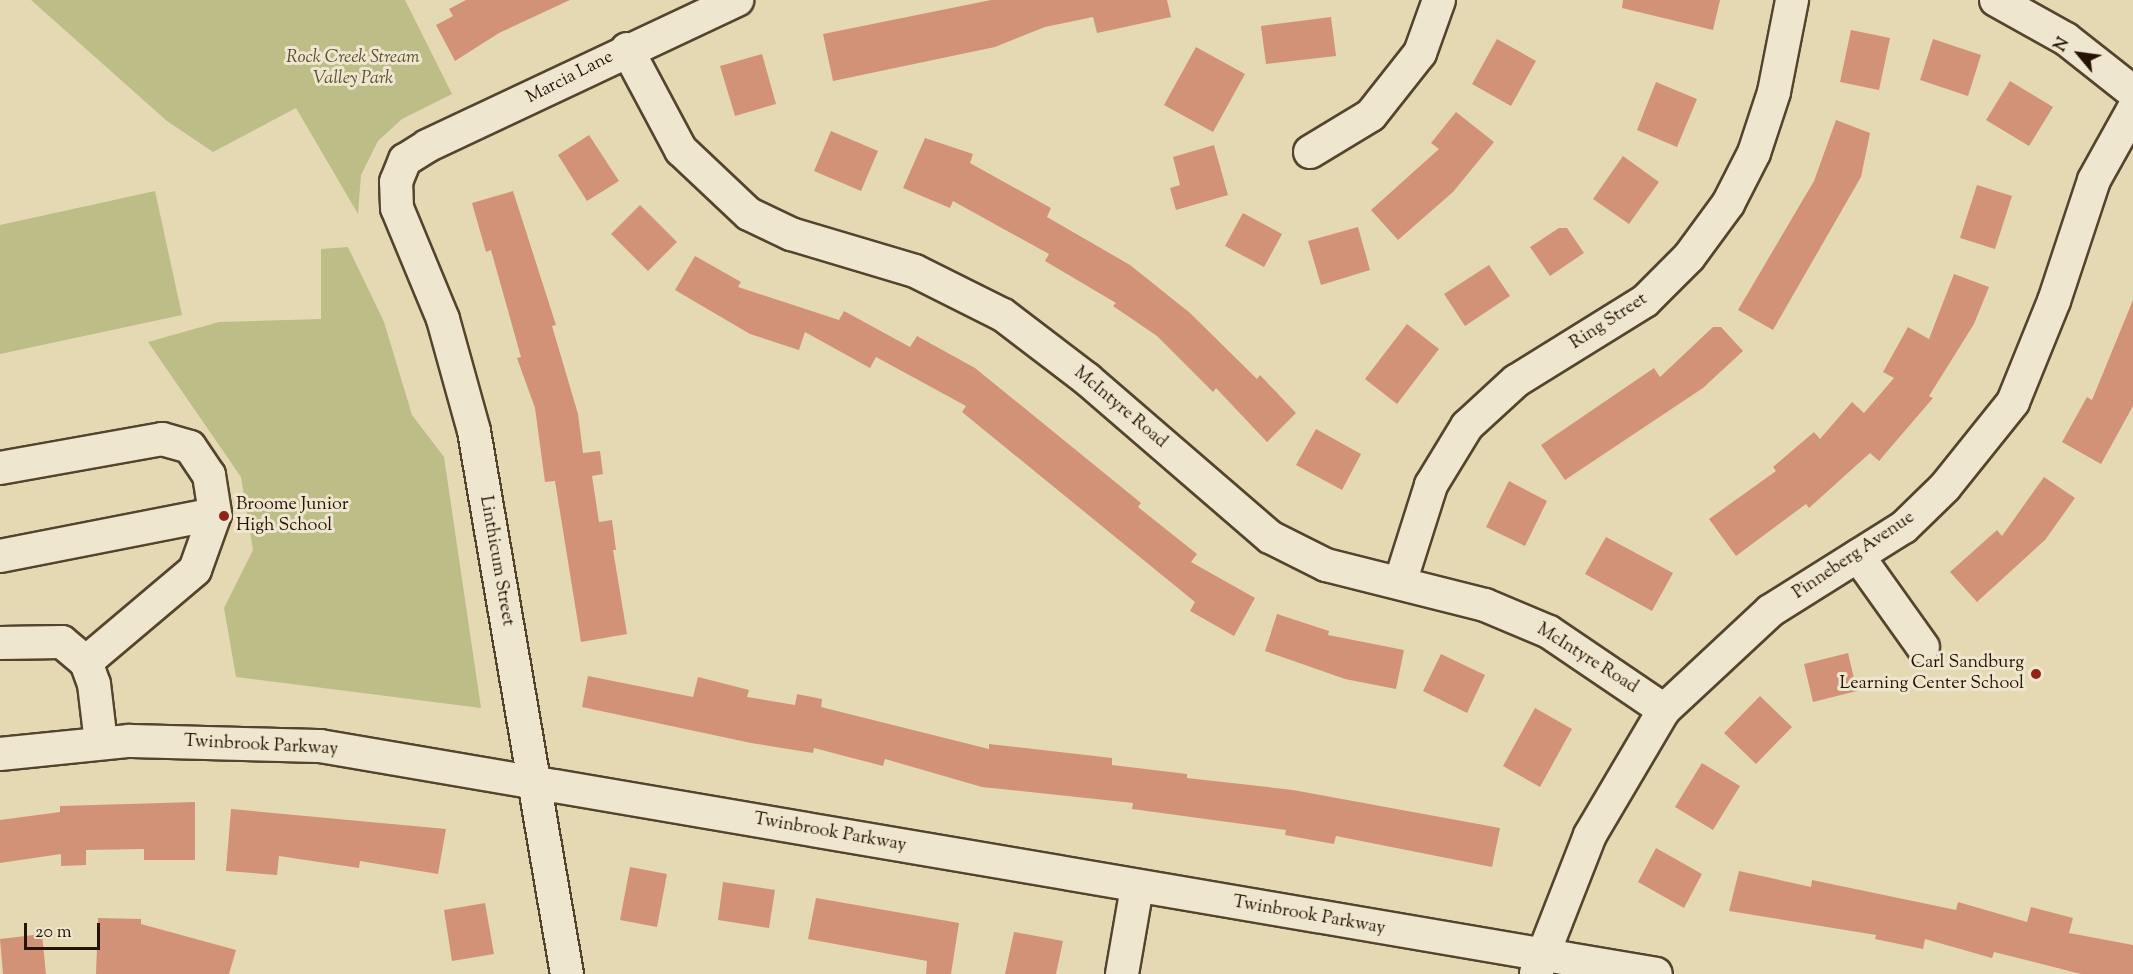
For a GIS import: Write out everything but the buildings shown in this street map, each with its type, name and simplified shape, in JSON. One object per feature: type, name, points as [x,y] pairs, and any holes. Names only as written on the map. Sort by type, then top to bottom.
[{"type":"street","name":"Marcia Lane","points":[[405,160],[627,49],[736,0]]},
{"type":"street","points":[[1310,152],[1371,115],[1420,53],[1439,0]]},
{"type":"street","name":"Ring Street","points":[[1400,583],[1431,486],[1467,426],[1516,381],[1645,301],[1689,257],[1728,204],[1754,153],[1774,92],[1792,0]]},
{"type":"street","points":[[1996,0],[2066,39],[2133,92]]},
{"type":"street","name":"McIntyre Road","points":[[627,49],[681,150],[749,214],[791,234],[915,271],[1003,315],[1087,378],[1270,537],[1326,565],[1485,605],[1550,632],[1664,710]]},
{"type":"street","name":"Pinneberg Avenue","points":[[1540,964],[1590,835],[1664,710],[1770,611],[1904,527],[1945,487],[2013,402],[2054,302],[2094,180],[2133,110]]},
{"type":"street","name":"Linthicum Street","points":[[405,160],[396,182],[397,208],[443,319],[474,431],[567,974]]},
{"type":"street","points":[[0,468],[162,439],[190,447],[208,475],[215,514],[195,570],[86,662]]},
{"type":"street","points":[[0,556],[215,514]]},
{"type":"street","points":[[1858,556],[1923,647]]},
{"type":"street","points":[[0,643],[62,642],[86,662],[94,684],[101,743]]},
{"type":"street","name":"Twinbrook Parkway","points":[[0,754],[101,743],[320,746],[1137,887],[1540,964],[1656,974]]},
{"type":"street","points":[[1122,974],[1137,887]]},
{"type":"green space","name":"Rock Creek Stream Valley Park","points":[[31,0],[405,0],[452,94],[402,119],[378,141],[361,175],[358,214],[296,108],[213,152],[167,121]]},
{"type":"green space","points":[[155,191],[182,315],[0,354],[0,225]]},
{"type":"green space","points":[[348,247],[384,322],[412,415],[444,457],[481,708],[236,677],[224,608],[253,550],[241,477],[148,342],[219,322],[321,319],[321,249]]},
{"type":"place","name":"Broome Junior High School","points":[[224,516]]},
{"type":"place","name":"Carl Sandburg Learning Center School","points":[[2036,674]]}]
